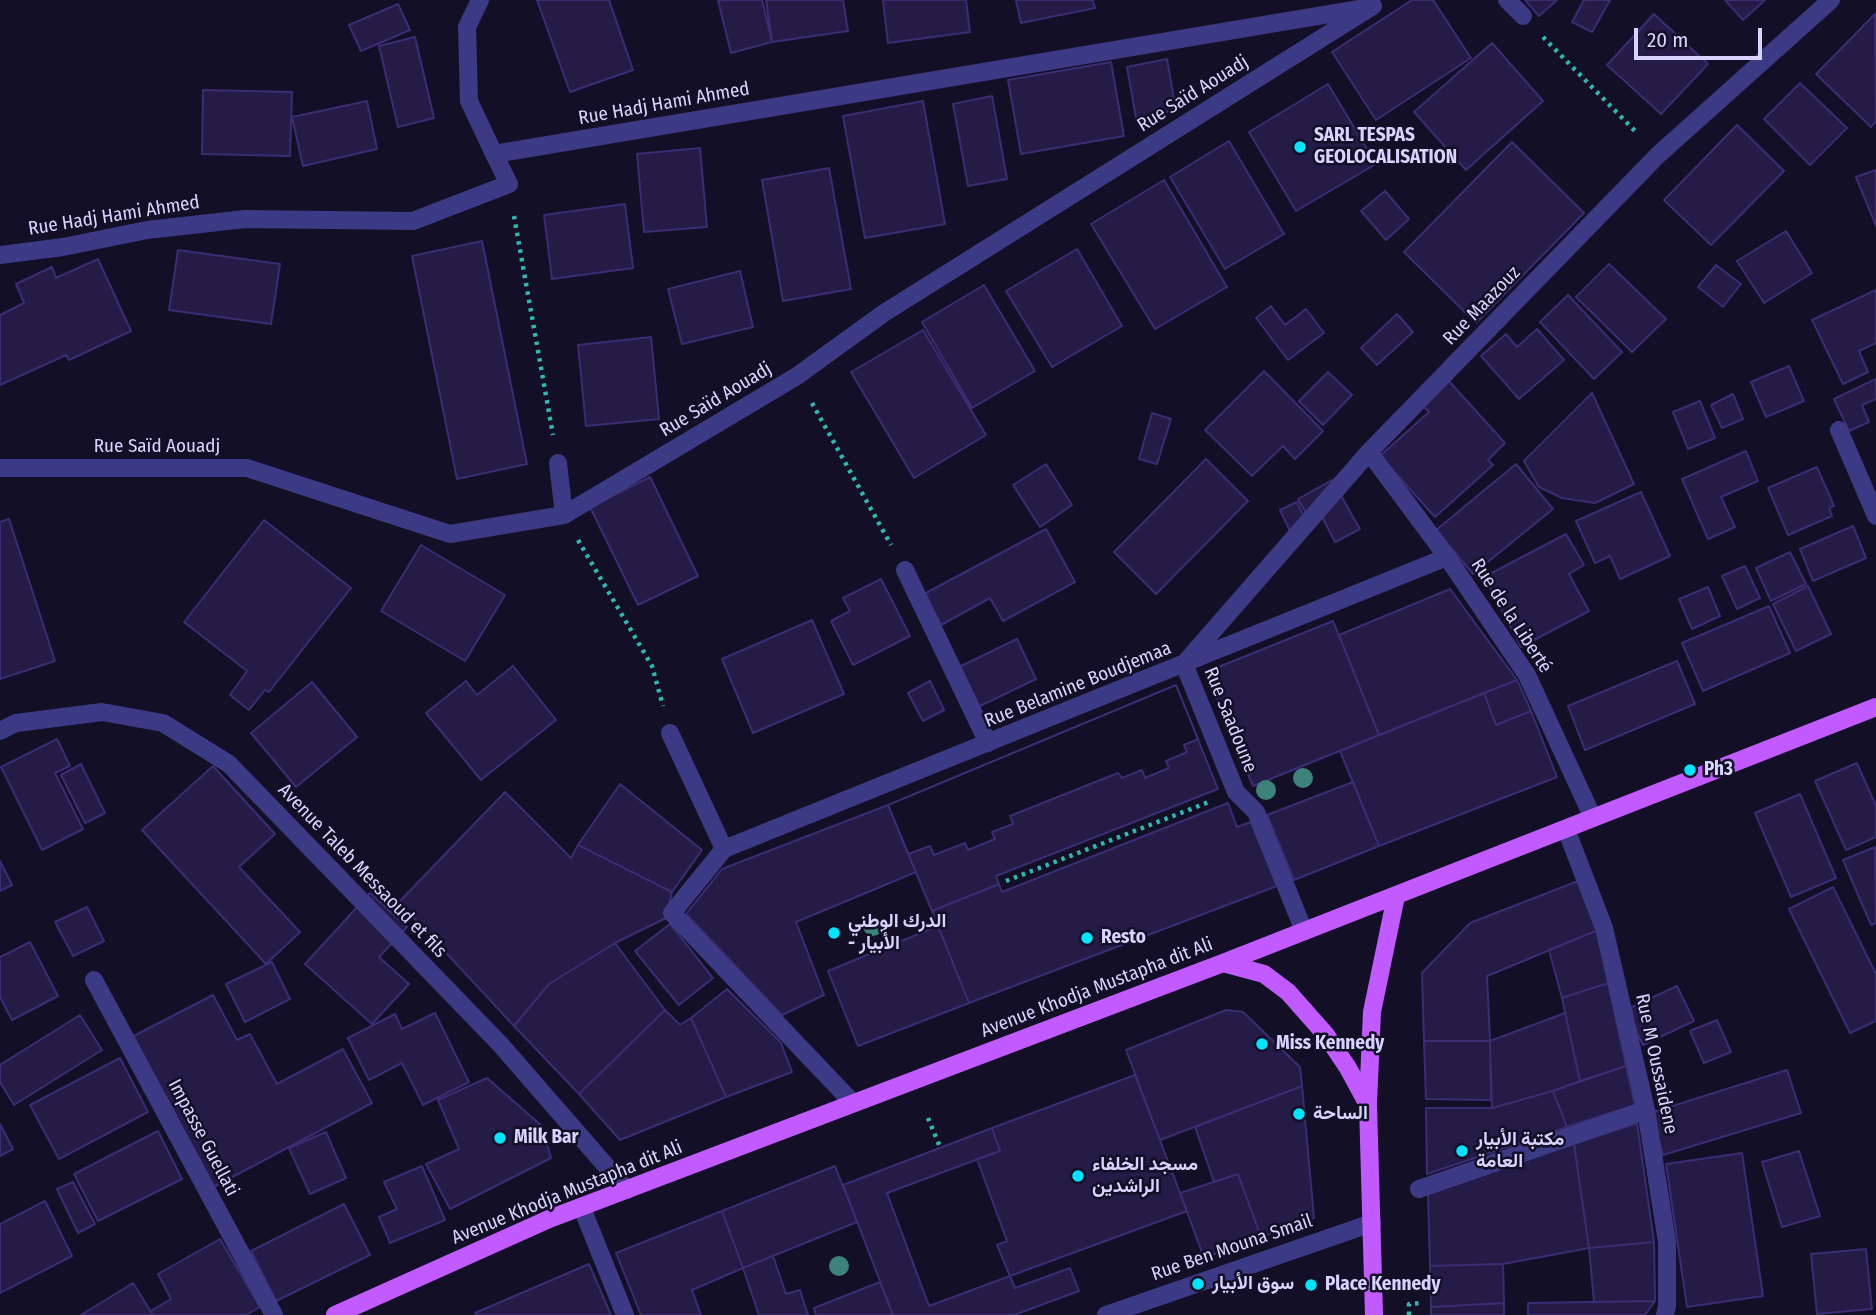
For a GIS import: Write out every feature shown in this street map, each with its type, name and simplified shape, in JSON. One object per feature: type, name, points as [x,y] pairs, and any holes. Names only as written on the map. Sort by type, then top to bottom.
[{"type":"main road","name":"Avenue Khodja Mustapha dit Ali","points":[[335,1315],[549,1219],[1223,963],[1876,707]]},
{"type":"main road","points":[[1374,1315],[1368,1105],[1372,1012],[1396,896]]},
{"type":"main road","points":[[1223,963],[1264,974],[1288,992],[1326,1035],[1368,1105]]},
{"type":"street","points":[[480,0],[467,27],[469,101],[509,184]]},
{"type":"street","points":[[1507,0],[1523,16]]},
{"type":"street","name":"Rue Maazouz","points":[[1184,664],[1369,452],[1658,155],[1832,0]]},
{"type":"street","name":"Rue Hadj Hami Ahmed","points":[[494,154],[1378,3]]},
{"type":"street","name":"Rue Saïd Aouadj","points":[[0,468],[247,468],[450,534],[564,515],[797,376],[884,313],[1378,3]]},
{"type":"street","name":"Rue Hadj Hami Ahmed","points":[[0,254],[63,247],[147,230],[245,219],[413,221],[509,184]]},
{"type":"street","points":[[1839,430],[1876,516]]},
{"type":"street","name":"Rue de la Liberté","points":[[1369,452],[1447,557],[1527,675],[1593,818]]},
{"type":"street","points":[[558,463],[564,515]]},
{"type":"street","name":"Rue Belamine Boudjemaa","points":[[724,849],[1447,557]]},
{"type":"street","points":[[905,570],[988,743]]},
{"type":"street","name":"Rue Saadoune","points":[[1184,664],[1236,792],[1256,812],[1304,931]]},
{"type":"street","name":"Avenue Taleb Messaoud et fils","points":[[0,731],[16,723],[102,712],[163,723],[229,764],[500,1044],[627,1190]]},
{"type":"street","points":[[670,733],[724,849],[672,914],[853,1103]]},
{"type":"street","name":"Rue M Oussaidene","points":[[1566,829],[1604,928],[1646,1110],[1667,1242],[1665,1315]]},
{"type":"street","name":"Impasse Guellati","points":[[94,980],[274,1315]]},
{"type":"street","points":[[1419,1189],[1646,1110]]},
{"type":"street","points":[[582,1208],[625,1315]]},
{"type":"street","name":"Rue Ben Mouna Smail","points":[[1106,1315],[1372,1223]]},
{"type":"path","points":[[1523,16],[1658,155]]},
{"type":"path","points":[[509,184],[558,463]]},
{"type":"path","points":[[797,376],[905,570]]},
{"type":"path","points":[[564,515],[652,666],[670,733]]},
{"type":"path","points":[[1006,881],[1236,792]]},
{"type":"path","points":[[928,1118],[940,1147]]},
{"type":"path","points":[[1409,1315],[1409,1304],[1423,1303]]},
{"type":"building","points":[[537,0],[609,0],[633,70],[570,92]]},
{"type":"building","points":[[718,0],[762,0],[772,42],[731,53]]},
{"type":"building","points":[[766,0],[843,0],[848,31],[772,42]]},
{"type":"building","points":[[883,0],[966,0],[970,32],[888,43]]},
{"type":"building","points":[[1016,0],[1093,0],[1095,8],[1021,23]]},
{"type":"building","points":[[1412,0],[1433,0],[1471,58],[1376,120],[1332,52]]},
{"type":"building","points":[[1525,0],[1557,0],[1539,16]]},
{"type":"building","points":[[1584,0],[1610,0],[1592,32],[1572,22]]},
{"type":"building","points":[[1725,0],[1765,0],[1743,20]]},
{"type":"building","points":[[398,4],[410,30],[361,51],[349,25]]},
{"type":"building","points":[[1654,14],[1708,64],[1661,114],[1607,65]]},
{"type":"building","points":[[1875,14],[1876,121],[1871,127],[1816,74]]},
{"type":"building","points":[[415,37],[434,118],[398,127],[379,46]]},
{"type":"building","points":[[1492,43],[1543,101],[1466,170],[1414,112]]},
{"type":"building","points":[[1167,59],[1176,110],[1136,118],[1127,67]]},
{"type":"building","points":[[1111,62],[1124,136],[1021,154],[1008,80]]},
{"type":"building","points":[[1800,83],[1847,128],[1810,165],[1764,119]]},
{"type":"building","points":[[1328,84],[1376,164],[1296,211],[1249,132]]},
{"type":"building","points":[[203,90],[292,92],[290,156],[202,154]]},
{"type":"building","points":[[992,96],[1007,179],[968,186],[953,104]]},
{"type":"building","points":[[367,101],[377,149],[303,166],[292,117]]},
{"type":"building","points":[[923,101],[945,224],[865,238],[843,116]]},
{"type":"building","points":[[1737,125],[1784,171],[1711,245],[1664,200]]},
{"type":"building","points":[[1229,141],[1284,234],[1225,269],[1170,177]]},
{"type":"building","points":[[1512,142],[1584,213],[1476,323],[1404,252]]},
{"type":"building","points":[[700,148],[707,227],[644,232],[637,154]]},
{"type":"building","points":[[829,168],[851,289],[783,301],[762,180]]},
{"type":"building","points":[[1876,170],[1876,226],[1856,177]]},
{"type":"building","points":[[1164,180],[1227,287],[1155,329],[1091,224]]},
{"type":"building","points":[[1385,191],[1409,219],[1386,240],[1361,211]]},
{"type":"building","points":[[625,204],[633,268],[552,279],[544,215]]},
{"type":"building","points":[[1786,231],[1812,273],[1764,303],[1737,261]]},
{"type":"building","points":[[482,241],[527,464],[457,479],[412,256]]},
{"type":"building","points":[[1077,249],[1122,326],[1052,367],[1006,291]]},
{"type":"building","points":[[178,250],[280,264],[271,324],[169,310]]},
{"type":"building","points":[[98,259],[131,331],[69,360],[66,355],[0,385],[0,315],[24,303],[16,284],[52,267],[56,278]]},
{"type":"building","points":[[1609,264],[1666,319],[1632,352],[1576,297]]},
{"type":"building","points":[[1716,265],[1741,284],[1723,307],[1698,287]]},
{"type":"building","points":[[740,271],[753,327],[682,344],[668,289]]},
{"type":"building","points":[[984,285],[1035,371],[972,408],[922,322]]},
{"type":"building","points":[[1876,290],[1876,343],[1859,351],[1868,372],[1843,384],[1812,320]]},
{"type":"building","points":[[1568,295],[1622,352],[1594,379],[1540,322]]},
{"type":"building","points":[[1271,306],[1285,325],[1306,309],[1324,333],[1288,360],[1256,318]]},
{"type":"building","points":[[1397,314],[1413,332],[1377,365],[1361,348]]},
{"type":"building","points":[[1537,329],[1564,360],[1519,399],[1481,356],[1506,334],[1517,347]]},
{"type":"building","points":[[923,330],[986,435],[914,478],[851,372]]},
{"type":"building","points":[[651,337],[659,419],[586,426],[578,345]]},
{"type":"building","points":[[1789,366],[1804,401],[1766,417],[1751,382]]},
{"type":"building","points":[[1264,371],[1323,431],[1295,459],[1283,446],[1252,476],[1205,430]]},
{"type":"building","points":[[1328,372],[1352,395],[1323,425],[1299,401]]},
{"type":"building","points":[[1447,379],[1505,443],[1488,460],[1493,465],[1435,517],[1380,456],[1429,412],[1420,403]]},
{"type":"building","points":[[1876,379],[1876,399],[1862,405],[1869,422],[1849,431],[1834,399]]},
{"type":"building","points":[[1592,393],[1634,484],[1595,503],[1562,498],[1539,487],[1524,461]]},
{"type":"building","points":[[1733,394],[1743,419],[1722,428],[1711,405]]},
{"type":"building","points":[[1700,401],[1715,438],[1688,449],[1673,412]]},
{"type":"building","points":[[1152,413],[1171,419],[1157,464],[1139,459]]},
{"type":"building","points":[[1746,451],[1758,481],[1721,497],[1735,527],[1708,539],[1682,479]]},
{"type":"building","points":[[1206,459],[1248,501],[1156,594],[1114,552]]},
{"type":"building","points":[[1046,464],[1072,505],[1040,527],[1013,485]]},
{"type":"building","points":[[1516,464],[1553,509],[1473,574],[1436,530]]},
{"type":"building","points":[[1817,467],[1834,506],[1829,508],[1832,516],[1788,535],[1768,488]]},
{"type":"building","points":[[650,477],[698,576],[638,605],[590,507]]},
{"type":"building","points":[[1332,480],[1360,529],[1335,542],[1322,517],[1312,523],[1298,499]]},
{"type":"building","points":[[1641,492],[1670,556],[1620,579],[1610,556],[1595,563],[1576,521]]},
{"type":"building","points":[[1297,502],[1308,525],[1291,533],[1280,510]]},
{"type":"building","points":[[9,519],[55,661],[0,679],[0,522]]},
{"type":"building","points":[[264,520],[351,588],[269,692],[265,690],[249,710],[230,695],[247,671],[184,622]]},
{"type":"building","points":[[1853,526],[1866,558],[1813,581],[1800,549]]},
{"type":"building","points":[[1046,529],[1075,582],[1003,621],[990,598],[941,625],[924,594]]},
{"type":"building","points":[[1566,534],[1584,565],[1569,574],[1589,611],[1521,647],[1484,577]]},
{"type":"building","points":[[421,545],[505,595],[465,661],[381,611]]},
{"type":"building","points":[[1790,552],[1806,584],[1771,601],[1756,568]]},
{"type":"building","points":[[1745,566],[1760,598],[1737,609],[1722,576]]},
{"type":"building","points":[[881,579],[910,636],[853,665],[831,621],[850,611],[843,598]]},
{"type":"building","points":[[1808,586],[1831,634],[1796,651],[1773,604]]},
{"type":"building","points":[[1708,587],[1720,616],[1692,629],[1679,599]]},
{"type":"building","points":[[1450,589],[1517,680],[1379,735],[1339,635]]},
{"type":"building","points":[[1769,606],[1790,653],[1703,691],[1682,643]]},
{"type":"building","points":[[812,620],[844,694],[753,733],[722,659]]},
{"type":"building","points":[[1333,621],[1379,735],[1253,786],[1206,672]]},
{"type":"building","points":[[1017,639],[1036,679],[978,707],[959,667]]},
{"type":"building","points":[[1677,661],[1695,704],[1585,750],[1568,706]]},
{"type":"building","points":[[513,666],[556,720],[481,780],[426,713],[466,681],[477,695]]},
{"type":"building","points":[[1517,680],[1531,711],[1496,725],[1484,693]]},
{"type":"building","points":[[930,681],[944,710],[923,721],[908,693]]},
{"type":"building","points":[[312,682],[357,737],[296,787],[251,733]]},
{"type":"building","points":[[1176,685],[1198,739],[1184,745],[1187,752],[1166,761],[1169,768],[1145,778],[1142,770],[1122,778],[1118,773],[1010,816],[1013,824],[992,832],[995,839],[968,850],[965,843],[934,855],[930,846],[908,854],[888,805]]},
{"type":"building","points":[[1176,685],[1218,789],[996,876],[999,884],[932,911],[888,805]]},
{"type":"building","points":[[1484,693],[1496,725],[1531,711],[1557,777],[1379,846],[1340,751]]},
{"type":"building","points":[[57,739],[70,766],[55,773],[83,829],[42,850],[1,767]]},
{"type":"building","points":[[1857,763],[1876,806],[1876,837],[1846,850],[1815,781]]},
{"type":"building","points":[[81,764],[105,813],[85,823],[61,775]]},
{"type":"building","points":[[213,766],[275,834],[239,867],[300,932],[266,964],[142,830]]},
{"type":"building","points":[[1353,782],[1379,846],[1294,880],[1267,815]]},
{"type":"building","points":[[620,784],[702,850],[672,892],[578,845]]},
{"type":"building","points":[[505,792],[571,858],[578,845],[672,892],[666,918],[615,943],[549,984],[514,1026],[399,902]]},
{"type":"building","points":[[1800,794],[1836,878],[1791,897],[1755,813]]},
{"type":"building","points":[[1228,803],[1237,827],[1251,822],[1277,886],[969,1003],[932,911],[999,884],[1002,892]]},
{"type":"building","points":[[888,805],[916,872],[796,922],[824,995],[782,1015],[686,914],[722,869]]},
{"type":"building","points":[[1875,847],[1876,923],[1871,925],[1843,860]]},
{"type":"building","points":[[0,861],[12,885],[0,891]]},
{"type":"building","points":[[1578,881],[1598,930],[1487,976],[1490,1041],[1424,1041],[1422,973],[1470,923]]},
{"type":"building","points":[[1833,887],[1876,974],[1876,1021],[1850,1033],[1789,909]]},
{"type":"building","points":[[370,893],[407,927],[379,957],[409,984],[372,1024],[305,964]]},
{"type":"building","points":[[87,907],[104,941],[73,956],[55,922]]},
{"type":"building","points":[[670,924],[713,978],[679,1005],[635,951]]},
{"type":"building","points":[[938,926],[969,1003],[858,1046],[828,971]]},
{"type":"building","points":[[1598,930],[1608,983],[1562,998],[1549,950]]},
{"type":"building","points":[[30,942],[58,996],[12,1020],[0,997],[0,957]]},
{"type":"building","points":[[615,943],[665,1010],[579,1094],[514,1026],[549,984]]},
{"type":"building","points":[[272,962],[290,999],[245,1022],[226,984]]},
{"type":"building","points":[[1608,983],[1626,1066],[1580,1081],[1562,998]]},
{"type":"building","points":[[1677,986],[1694,1021],[1643,1045],[1626,1010]]},
{"type":"building","points":[[727,989],[781,1043],[792,1072],[726,1097],[691,1018]]},
{"type":"building","points":[[213,995],[237,1040],[250,1034],[277,1084],[343,1049],[372,1103],[206,1191],[126,1040]]},
{"type":"building","points":[[665,1010],[680,1025],[691,1018],[726,1097],[620,1140],[579,1094]]},
{"type":"building","points":[[1226,1010],[1243,1012],[1300,1067],[1302,1086],[1160,1140],[1126,1050]]},
{"type":"building","points":[[435,1013],[469,1082],[423,1105],[402,1063],[369,1080],[348,1038],[395,1014],[402,1029]]},
{"type":"building","points":[[1565,1013],[1580,1081],[1492,1108],[1490,1041]]},
{"type":"building","points":[[80,1015],[102,1050],[14,1105],[0,1082],[0,1065]]},
{"type":"building","points":[[1717,1020],[1731,1052],[1704,1063],[1690,1031]]},
{"type":"building","points":[[1424,1041],[1490,1041],[1491,1100],[1426,1099]]},
{"type":"building","points":[[120,1058],[148,1112],[59,1159],[30,1105]]},
{"type":"building","points":[[1626,1066],[1635,1105],[1567,1127],[1553,1091]]},
{"type":"building","points":[[1787,1070],[1801,1113],[1663,1155],[1650,1113]]},
{"type":"building","name":"مسجد الخلفاء الراشدين","points":[[1135,1075],[1187,1211],[1010,1276],[997,1245],[1007,1241],[977,1159],[1000,1151],[992,1128]]},
{"type":"building","name":"Milk Bar","points":[[487,1078],[542,1126],[551,1158],[450,1209],[426,1164],[459,1149],[438,1100]]},
{"type":"building","points":[[1302,1086],[1314,1218],[1261,1237],[1238,1174],[1214,1182],[1195,1127]]},
{"type":"building","name":"مكتبة الأبيار العامة","points":[[1553,1091],[1567,1127],[1427,1174],[1426,1108],[1492,1108]]},
{"type":"building","points":[[1637,1123],[1654,1242],[1589,1248],[1574,1144]]},
{"type":"building","points":[[0,1124],[13,1149],[0,1156]]},
{"type":"building","points":[[992,1128],[1000,1151],[887,1193],[929,1306],[1010,1276],[1015,1288],[1070,1268],[1079,1291],[1014,1315],[893,1315],[843,1185]]},
{"type":"building","points":[[158,1131],[182,1179],[98,1221],[74,1174]]},
{"type":"building","points":[[326,1132],[346,1178],[310,1194],[289,1148]]},
{"type":"building","points":[[1574,1144],[1589,1248],[1503,1264],[1430,1266],[1428,1194]]},
{"type":"building","points":[[1799,1151],[1820,1216],[1782,1227],[1762,1162]]},
{"type":"building","points":[[1742,1153],[1763,1296],[1687,1307],[1666,1164]]},
{"type":"building","points":[[422,1166],[445,1220],[390,1243],[379,1217],[397,1209],[384,1182]]},
{"type":"building","points":[[835,1166],[857,1222],[743,1268],[722,1211]]},
{"type":"building","points":[[1238,1174],[1261,1237],[1204,1258],[1180,1193]]},
{"type":"building","points":[[73,1182],[95,1224],[78,1233],[57,1189]]},
{"type":"building","points":[[45,1201],[72,1256],[0,1293],[0,1224]]},
{"type":"building","points":[[344,1204],[370,1255],[276,1301],[251,1251]]},
{"type":"building","points":[[722,1211],[743,1268],[692,1290],[701,1315],[641,1315],[616,1253]]},
{"type":"building","points":[[220,1239],[260,1307],[246,1315],[153,1315],[151,1311],[171,1299],[158,1274]]},
{"type":"building","points":[[1654,1242],[1655,1301],[1594,1302],[1589,1248]]},
{"type":"building","points":[[1866,1249],[1872,1309],[1817,1314],[1811,1254]]},
{"type":"building","points":[[773,1256],[786,1294],[800,1290],[808,1315],[759,1315],[743,1268]]},
{"type":"building","points":[[589,1264],[611,1315],[475,1313]]},
{"type":"building","points":[[1503,1264],[1504,1303],[1431,1307],[1430,1266]]},
{"type":"building","points":[[880,1282],[893,1315],[816,1315],[814,1308]]},
{"type":"building","points":[[133,1283],[153,1315],[81,1315]]},
{"type":"building","points":[[1655,1301],[1645,1315],[1528,1315],[1528,1303]]},
{"type":"building","points":[[1504,1303],[1504,1315],[1431,1315],[1431,1307]]},
{"type":"place","name":"SARL TESPAS GEOLOCALISATION","points":[[1300,147]]},
{"type":"place","name":"Ph3","points":[[1690,770]]},
{"type":"place","name":"الدرك الوطني - الأبيار","points":[[834,933]]},
{"type":"place","name":"Resto","points":[[1087,938]]},
{"type":"place","name":"Miss Kennedy","points":[[1262,1044]]},
{"type":"place","name":"الساحة","points":[[1299,1114]]},
{"type":"place","name":"Milk Bar","points":[[500,1138]]},
{"type":"place","name":"مكتبة الأبيار العامة","points":[[1462,1151]]},
{"type":"place","name":"مسجد الخلفاء الراشدين","points":[[1078,1176]]},
{"type":"place","name":"سوق الأبيار","points":[[1198,1284]]},
{"type":"place","name":"Place Kennedy","points":[[1311,1285]]}]
